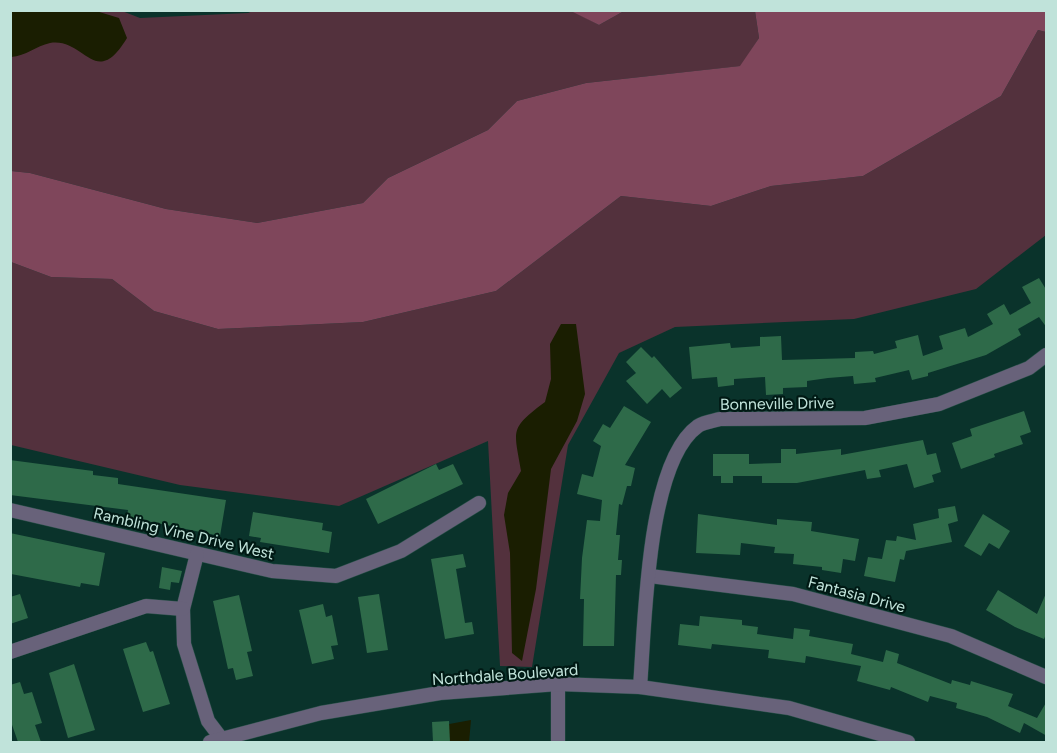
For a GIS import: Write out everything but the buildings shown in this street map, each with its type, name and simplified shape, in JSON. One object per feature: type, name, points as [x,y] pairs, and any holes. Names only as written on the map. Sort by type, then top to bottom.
[{"type":"street","name":"Bonneville Drive","points":[[640,687],[654,525],[664,485],[683,441],[699,425],[720,419],[865,417],[939,404],[1029,368],[1047,355]]},
{"type":"street","name":"Rambling Vine Drive West","points":[[10,510],[272,571],[336,576],[401,551],[479,503]]},
{"type":"street","points":[[197,554],[183,609],[184,644],[208,721],[219,741]]},
{"type":"street","name":"Fantasia Drive","points":[[650,576],[793,594],[951,636],[1047,676]]},
{"type":"street","points":[[10,652],[146,606],[183,609]]},
{"type":"street","points":[[558,684],[558,742]]},
{"type":"street","name":"Northdale Boulevard","points":[[219,741],[321,713],[440,693],[558,684],[640,687],[789,708],[908,742]]},
{"type":"shaded area","points":[[255,10],[571,10],[599,25],[624,11],[755,11],[759,38],[741,66],[586,83],[517,101],[488,130],[388,178],[363,203],[257,223],[166,209],[30,173],[11,171],[11,11],[122,11],[140,18],[248,13]]},
{"type":"shaded area","points":[[96,11],[119,18],[127,38],[116,53],[106,60],[98,61],[90,58],[62,43],[50,43],[11,57],[11,12]]},
{"type":"shaded area","points":[[571,11],[624,11],[599,25]]},
{"type":"shaded area","points":[[755,11],[1046,11],[1046,32],[1038,30],[1001,96],[863,176],[771,186],[711,206],[621,196],[496,291],[363,322],[218,329],[154,311],[112,279],[51,277],[11,262],[11,171],[30,173],[166,209],[257,223],[363,203],[388,178],[488,130],[517,101],[586,83],[740,66],[759,38]]},
{"type":"shaded area","points":[[1038,30],[1046,32],[1046,235],[976,289],[854,319],[675,327],[619,353],[568,445],[532,667],[500,666],[488,441],[339,506],[180,485],[11,445],[11,262],[51,277],[112,279],[154,311],[218,329],[363,322],[496,291],[621,196],[711,206],[771,186],[863,176],[1001,96]]},
{"type":"shaded area","points":[[561,324],[576,324],[585,394],[577,421],[551,469],[536,589],[522,661],[512,653],[510,553],[504,515],[508,493],[521,471],[517,431],[525,418],[545,402],[551,379],[550,344]]},
{"type":"shaded area","points":[[471,720],[469,742],[442,742],[444,725]]}]
